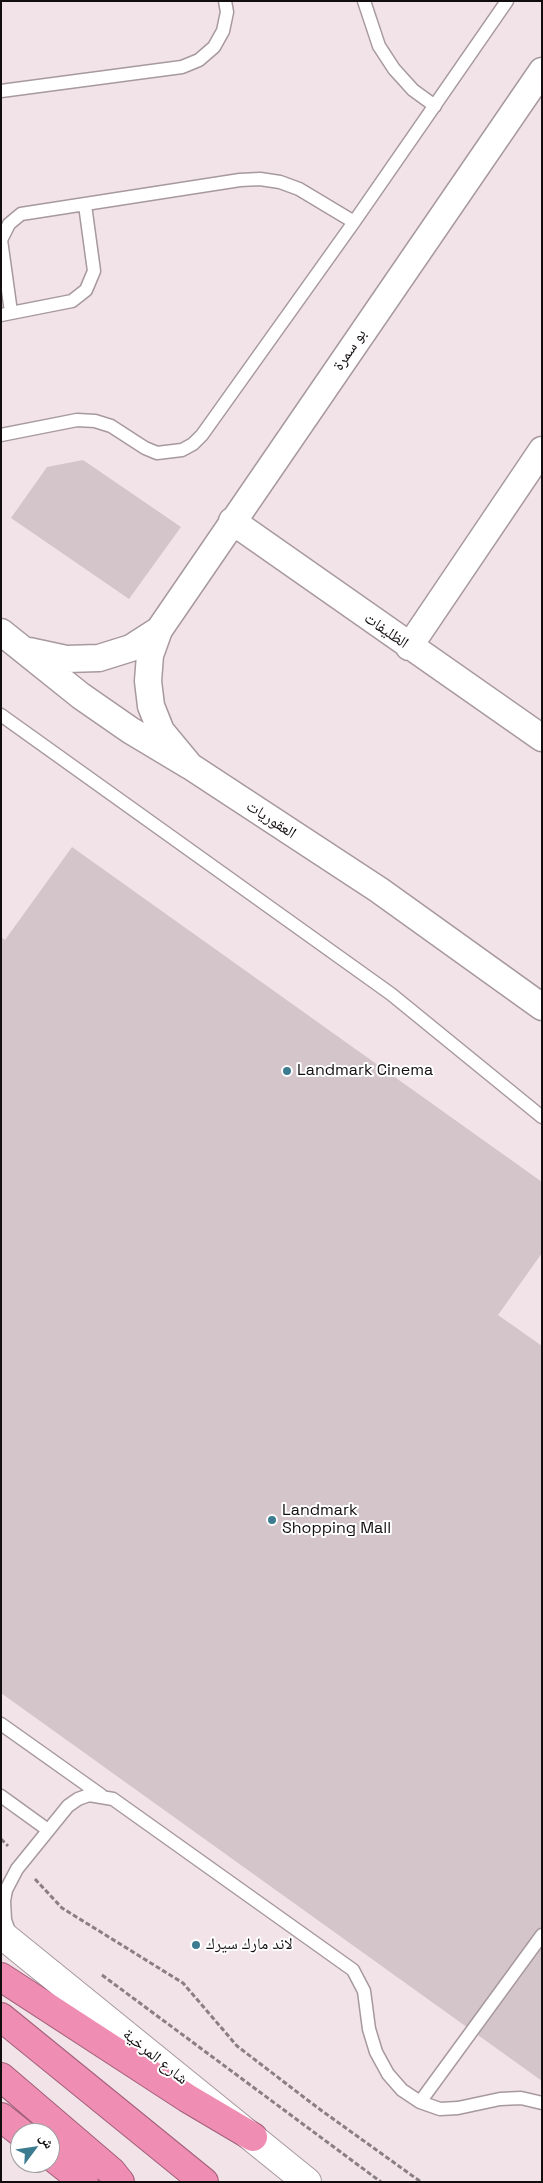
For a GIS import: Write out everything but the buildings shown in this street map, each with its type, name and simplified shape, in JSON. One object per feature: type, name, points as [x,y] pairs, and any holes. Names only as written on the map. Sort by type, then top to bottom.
[{"type":"highway","points":[[1,1976],[187,2098],[254,2137]]},
{"type":"highway","points":[[1,2017],[204,2182]]},
{"type":"highway","points":[[1,2076],[112,2172],[120,2182]]},
{"type":"highway","points":[[60,2163],[84,2182]]},
{"type":"main road","name":"شارع المرخية","points":[[9,1940],[254,2137],[307,2182]]},
{"type":"street","name":"بو سمرة","points":[[190,766],[161,730],[152,706],[148,681],[150,655],[159,630],[542,71]]},
{"type":"street","points":[[409,647],[542,450]]},
{"type":"street","name":"الظليفات","points":[[232,521],[409,647],[542,738]]},
{"type":"street","name":"بو سمرة","points":[[24,650],[66,659],[99,658],[130,648],[159,630]]},
{"type":"street","name":"العقوريات","points":[[1,632],[81,696],[130,730],[190,766],[378,890],[542,1007]]},
{"type":"lane","points":[[1,91],[182,67],[199,60],[214,47],[223,31],[227,12],[225,1]]},
{"type":"lane","points":[[364,1],[379,46],[394,69],[413,90],[435,106]]},
{"type":"lane","points":[[1,435],[77,420],[95,421],[111,426],[145,448],[157,452],[170,453],[188,447],[202,435],[508,1]]},
{"type":"lane","points":[[85,205],[94,271],[86,290],[72,301],[6,314],[1,240],[9,224],[22,214],[240,180],[260,179],[280,182],[299,189],[354,222]]},
{"type":"lane","points":[[1,715],[391,994],[542,1117]]},
{"type":"lane","points":[[1,1724],[101,1795],[123,1805],[352,1970],[364,1991],[369,2028],[376,2052],[388,2074],[402,2090],[420,2102],[440,2109],[458,2108],[500,2099],[521,2098],[542,2103]]},
{"type":"lane","points":[[9,1940],[4,1902],[10,1879],[68,1806],[78,1799],[89,1795],[101,1795]]},
{"type":"lane","points":[[1,1796],[48,1830]]},
{"type":"lane","points":[[420,2102],[542,1935]]},
{"type":"path","points":[[1,1839],[24,1859],[39,1885],[62,1908],[183,1983],[237,2046],[318,2108],[421,2182]]},
{"type":"path","points":[[98,1972],[381,2182]]},
{"type":"place","name":"Landmark Cinema","points":[[287,1071]]},
{"type":"place","name":"Landmark Shopping Mall","points":[[272,1520]]},
{"type":"place","name":"لاند مارك سيرك","points":[[196,1945]]}]
